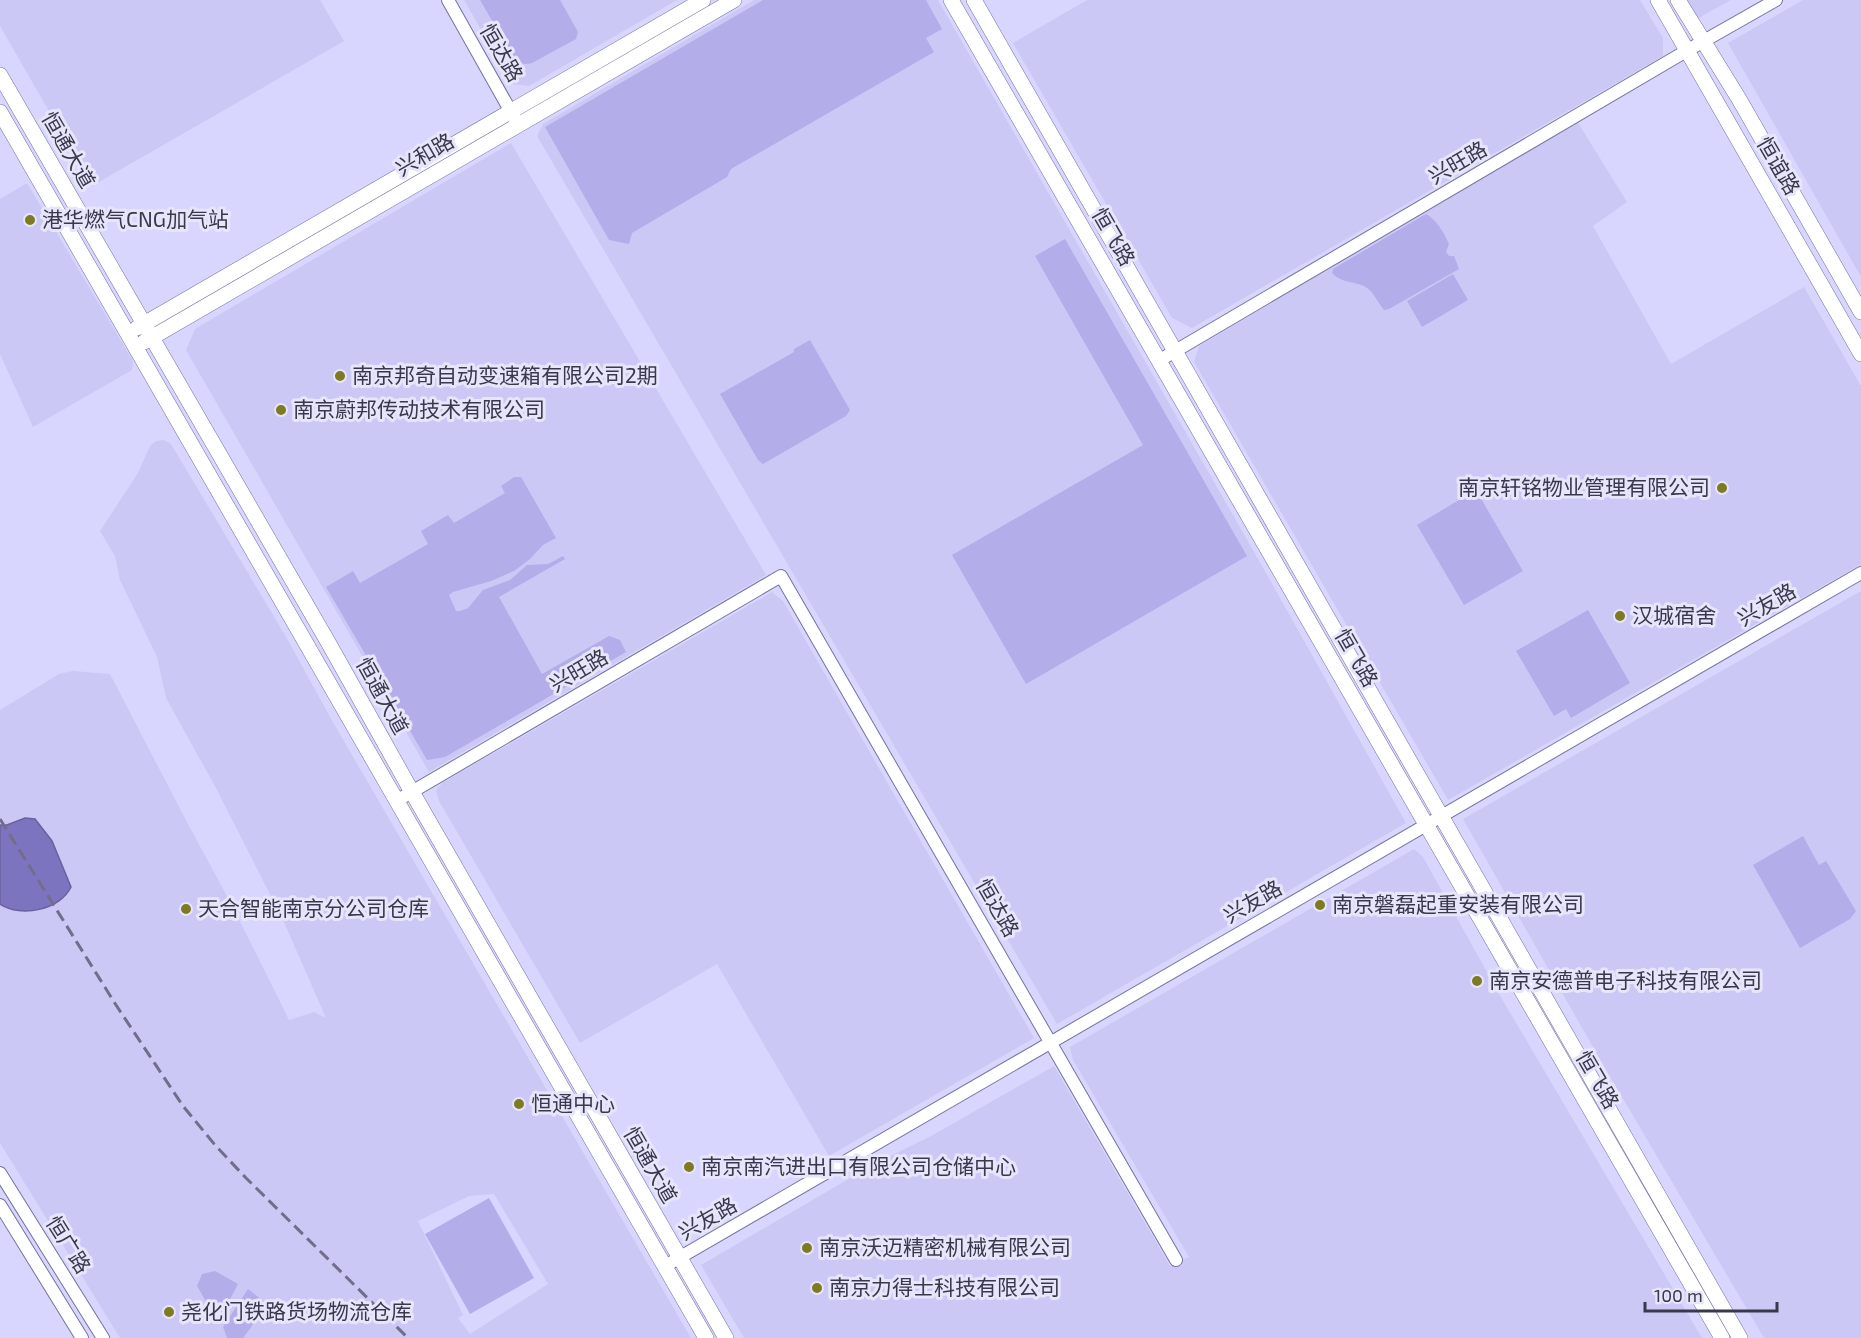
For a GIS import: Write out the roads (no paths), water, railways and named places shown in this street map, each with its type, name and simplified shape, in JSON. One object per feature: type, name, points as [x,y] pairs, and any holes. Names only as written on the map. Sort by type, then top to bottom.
[{"type":"main road","name":"兴和路","points":[[132,340],[511,110],[704,0]]},
{"type":"main road","name":"兴和路","points":[[149,330],[518,125],[734,0]]},
{"type":"main road","name":"恒飞路","points":[[951,0],[1722,1338]]},
{"type":"main road","name":"恒飞路","points":[[974,0],[1740,1338]]},
{"type":"main road","name":"恒谊路","points":[[1658,0],[1861,354]]},
{"type":"main road","name":"恒谊路","points":[[1678,0],[1739,99],[1861,312]]},
{"type":"main road","name":"恒通大道","points":[[0,75],[149,330],[412,792],[672,1262],[706,1338]]},
{"type":"main road","name":"恒通大道","points":[[0,111],[398,801],[672,1262],[726,1338]]},
{"type":"street","name":"恒达路","points":[[448,0],[518,125]]},
{"type":"street","name":"兴旺路","points":[[1160,360],[1776,0]]},
{"type":"street","name":"兴友路","points":[[672,1262],[1861,573]]},
{"type":"street","name":"恒达路","points":[[781,576],[1176,1260]]},
{"type":"street","name":"兴旺路","points":[[398,801],[781,576]]},
{"type":"street","name":"恒广路","points":[[0,1173],[103,1338]]},
{"type":"street","name":"恒广路","points":[[0,1205],[82,1338]]},
{"type":"railway","points":[[0,819],[116,1005],[183,1106],[246,1178],[408,1338]]},
{"type":"place","name":"港华燃气CNG加气站","points":[[30,220]]},
{"type":"place","name":"南京邦奇自动变速箱有限公司2期","points":[[340,376]]},
{"type":"place","name":"南京蔚邦传动技术有限公司","points":[[281,410]]},
{"type":"place","name":"南京轩铭物业管理有限公司","points":[[1722,488]]},
{"type":"place","name":"汉城宿舍","points":[[1620,616]]},
{"type":"place","name":"南京磐磊起重安装有限公司","points":[[1320,905]]},
{"type":"place","name":"天合智能南京分公司仓库","points":[[186,909]]},
{"type":"place","name":"南京安德普电子科技有限公司","points":[[1477,981]]},
{"type":"place","name":"恒通中心","points":[[519,1104]]},
{"type":"place","name":"南京南汽进出口有限公司仓储中心","points":[[689,1167]]},
{"type":"place","name":"南京沃迈精密机械有限公司","points":[[807,1248]]},
{"type":"place","name":"南京力得士科技有限公司","points":[[817,1288]]},
{"type":"place","name":"尧化门铁路货场物流仓库","points":[[169,1312]]}]
